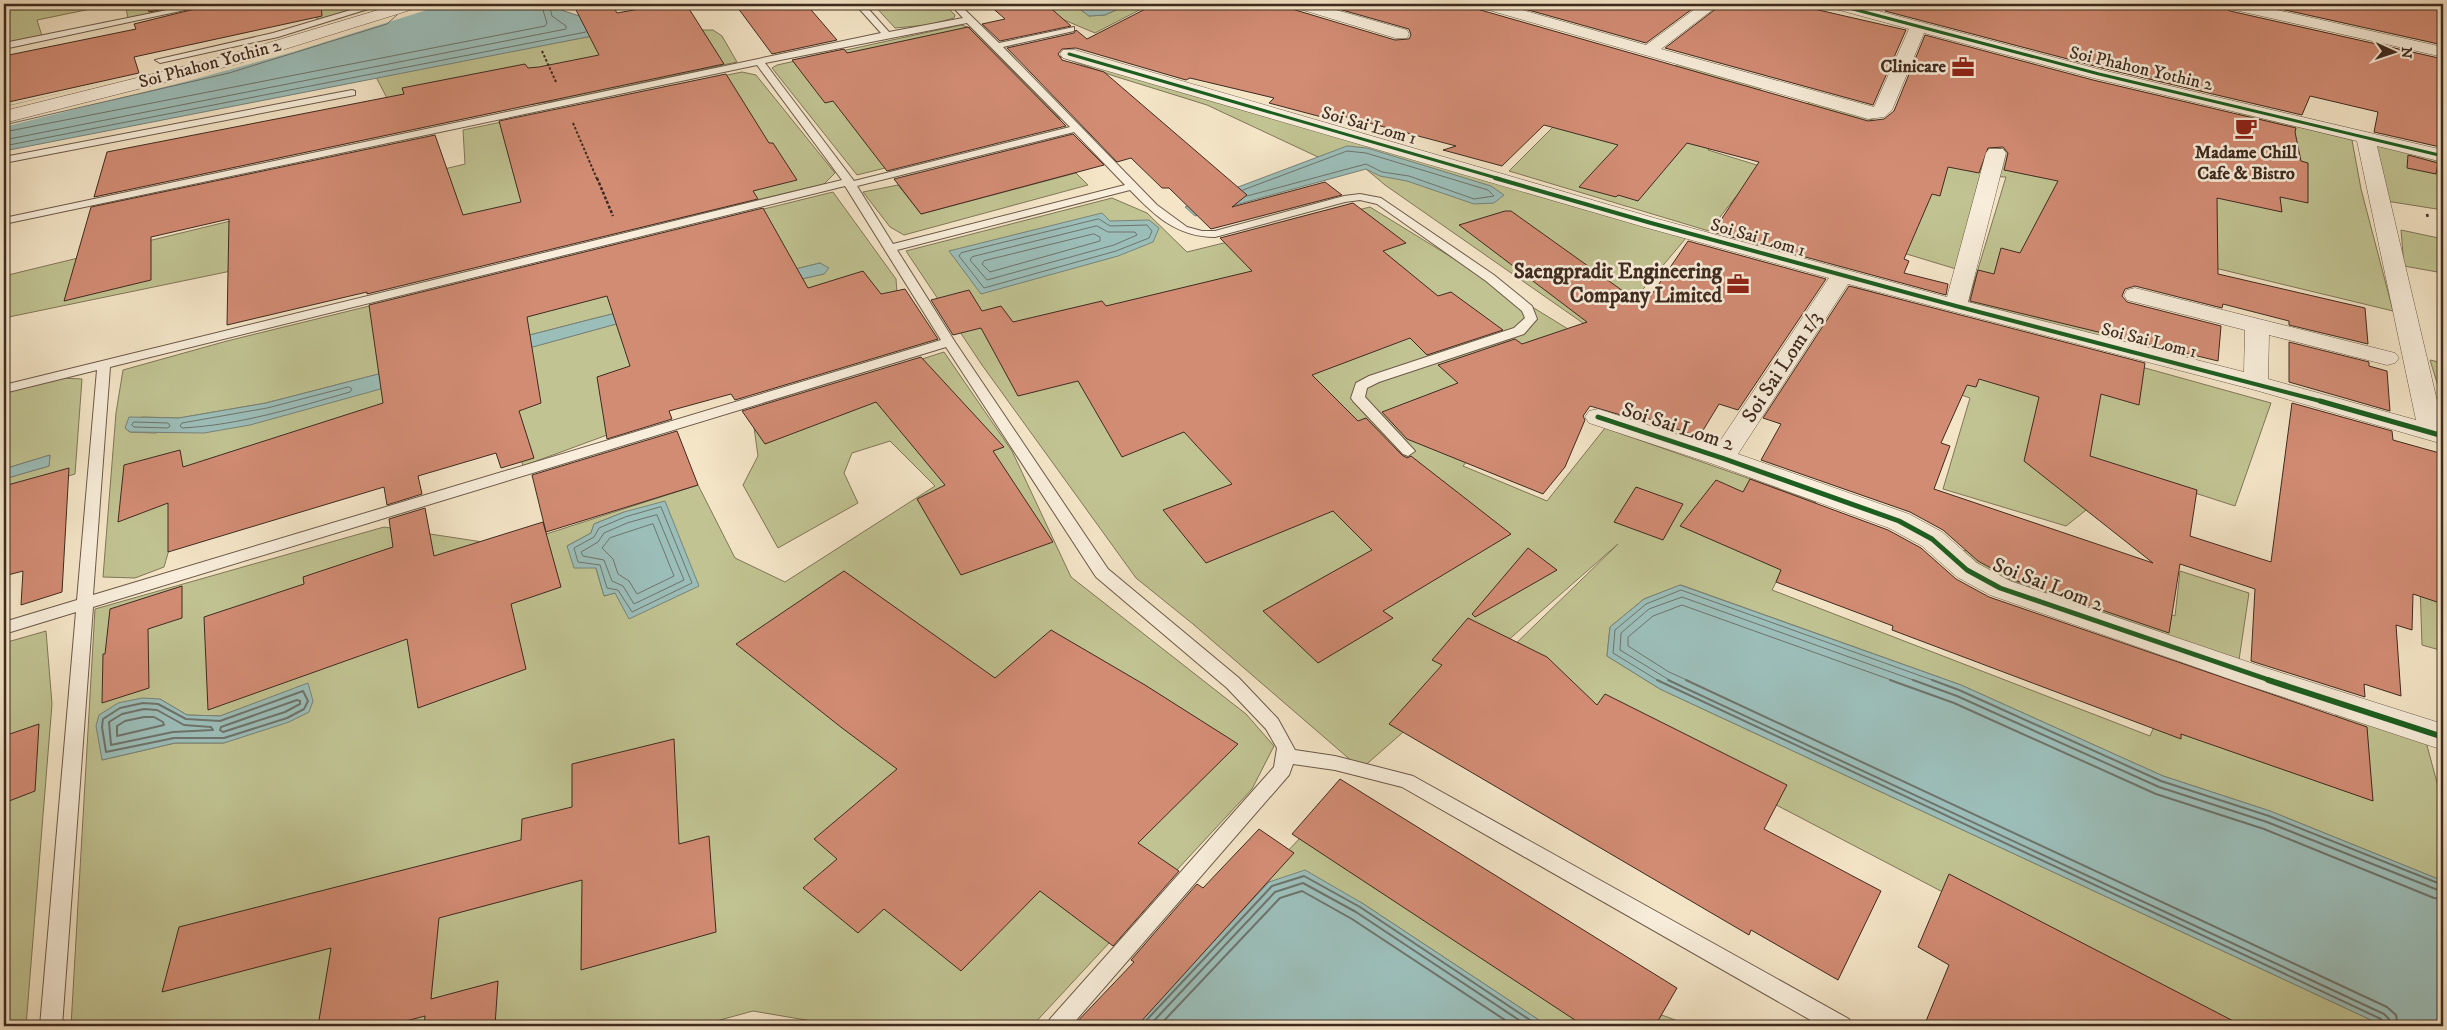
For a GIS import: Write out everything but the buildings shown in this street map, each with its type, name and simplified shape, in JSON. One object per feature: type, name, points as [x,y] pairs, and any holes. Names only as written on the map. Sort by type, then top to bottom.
[{"type":"street","name":"Soi Phahon Yothin 2","points":[[4,117],[231,60],[414,4]]},
{"type":"street","points":[[1299,4],[1401,34]]},
{"type":"street","points":[[1484,4],[1858,110],[1877,113],[1883,110],[1920,26]]},
{"type":"street","points":[[1649,50],[1712,4]]},
{"type":"street","name":"Soi Phahon Yothin 2","points":[[1834,4],[2099,74],[2443,156]]},
{"type":"street","points":[[2230,4],[2443,52]]},
{"type":"street","name":"Soi Sai Lom 1","points":[[1069,54],[1842,276],[2256,383],[2437,434]]},
{"type":"street","points":[[2365,136],[2437,434]]},
{"type":"street","points":[[1956,306],[1996,153]]},
{"type":"street","name":"Soi Sai Lom 1/3","points":[[1722,458],[1842,276]]},
{"type":"street","points":[[2135,295],[2387,358]]},
{"type":"street","points":[[2256,383],[2257,326]]},
{"type":"street","name":"Soi Sai Lom 2","points":[[1598,417],[1722,458],[1917,530],[1932,539],[1967,570],[2000,588],[2252,675],[2443,737]]},
{"type":"lane","points":[[4,46],[209,4]]},
{"type":"lane","points":[[160,60],[275,35],[380,4]]},
{"type":"lane","points":[[860,4],[887,35]]},
{"type":"lane","points":[[954,4],[1132,186],[1153,206],[1184,229],[1202,234],[1224,232],[1344,199],[1360,197],[1381,201],[1490,278],[1528,309],[1531,319],[1519,331],[1374,379],[1362,386],[1358,398],[1408,451]]},
{"type":"lane","points":[[4,221],[887,35],[969,20]]},
{"type":"lane","points":[[997,46],[1071,29]]},
{"type":"lane","points":[[760,63],[849,184],[949,342],[1102,573],[1233,683],[1272,724],[1286,748],[1283,770],[1058,1026]]},
{"type":"lane","points":[[5,163],[352,93]]},
{"type":"lane","points":[[4,389],[1077,128]]},
{"type":"lane","points":[[890,248],[1132,186]]},
{"type":"lane","points":[[4,628],[949,342]]},
{"type":"lane","points":[[51,1026],[104,364]]},
{"type":"lane","points":[[1285,756],[1335,763],[1407,782],[1841,1026]]},
{"type":"path","points":[[542,51],[622,238]]},
{"type":"path","points":[[2427,214],[2428,218]]},
{"type":"green space","points":[[4,4],[115,4],[37,20],[42,36],[4,44]]},
{"type":"green space","points":[[125,4],[195,4],[128,18]]},
{"type":"green space","points":[[298,4],[369,4],[319,20]]},
{"type":"green space","points":[[873,4],[944,4],[955,15],[954,18],[928,25],[895,28]]},
{"type":"green space","points":[[1026,4],[1073,4],[1089,16],[1105,15],[1129,4],[1151,4],[1095,33]]},
{"type":"green space","points":[[961,25],[971,28],[1060,119],[1058,125],[857,175],[772,68],[777,65]]},
{"type":"green space","points":[[623,30],[713,30],[722,36],[737,62],[568,99],[400,123],[376,77]]},
{"type":"green space","points":[[1058,56],[1686,238],[1603,337],[1385,185],[1366,169],[1318,157],[1207,105],[1114,76]]},
{"type":"green space","points":[[1678,64],[1761,88],[1708,150],[1760,166],[1709,231],[1509,171],[1572,108],[1639,98]]},
{"type":"green space","points":[[742,72],[756,75],[835,173],[824,184],[456,271],[289,259],[4,318],[4,276],[465,164],[463,130]]},
{"type":"green space","points":[[1810,101],[1890,125],[2115,173],[2115,340],[1968,302],[2006,177],[1980,176],[1956,269],[1831,231],[1759,149]]},
{"type":"green space","points":[[2239,112],[2352,140],[2361,189],[2393,311],[2186,261],[2240,121]]},
{"type":"green space","points":[[2381,144],[2443,160],[2443,210],[2386,201],[2376,145]]},
{"type":"green space","points":[[1076,173],[1088,185],[904,235],[890,227],[863,192],[898,185],[921,214]]},
{"type":"green space","points":[[833,192],[896,279],[897,293],[626,428],[523,466],[507,413],[181,508],[164,567],[135,578],[103,577],[116,413],[123,370],[227,341]],"holes":[[[820,263],[828,268],[824,274],[696,302],[499,356],[155,433],[130,432],[125,428],[142,417],[179,418],[266,403],[592,319]]]},
{"type":"green space","points":[[1112,198],[1147,213],[1187,252],[1370,207],[1568,329],[1523,393],[1463,466],[1547,501],[1605,428],[1816,502],[1772,590],[2150,736],[2183,656],[2217,672],[2227,728],[2327,772],[2337,710],[2425,738],[2443,805],[2443,881],[2270,811],[2163,776],[1961,685],[1681,585],[1644,599],[1610,627],[1607,656],[1660,689],[2384,1026],[2199,1026],[1499,660],[1618,544],[1361,769],[1193,624],[1136,578],[982,365],[906,251]]},
{"type":"green space","points":[[2401,230],[2443,239],[2443,273],[2404,266]]},
{"type":"green space","points":[[1854,287],[2271,403],[2235,506],[2133,473],[2066,526],[1943,489],[1970,398],[1817,347]]},
{"type":"green space","points":[[944,352],[1012,451],[1071,577],[1246,714],[1274,746],[1252,789],[1032,1026],[841,1026],[753,1011],[698,1026],[71,1026],[95,609],[384,527],[509,546],[698,485],[735,558],[785,582],[935,486],[890,441],[852,453],[844,473],[858,503],[778,548],[743,485],[758,456],[752,413]],"holes":[[[624,512],[615,593],[604,596],[596,568],[567,546],[591,533],[594,524]],[[308,684],[224,743],[175,743],[102,760],[160,699],[187,715],[220,716]]]},
{"type":"green space","points":[[2430,360],[2443,363],[2443,402]]},
{"type":"green space","points":[[63,378],[82,379],[75,474],[4,495],[4,479],[49,466],[50,455],[4,469],[4,393]]},
{"type":"green space","points":[[2417,486],[2443,491],[2443,651],[2422,645]]},
{"type":"green space","points":[[1982,548],[2175,616],[2180,571],[2249,593],[2239,660],[1988,572],[1963,551]]},
{"type":"green space","points":[[46,631],[52,704],[26,1026],[4,1026],[4,643]]},
{"type":"green space","points":[[1301,837],[1622,1000],[1691,1026],[1548,1026],[1362,903],[1269,882],[1134,1026],[1122,1026]]},
{"type":"water","points":[[388,4],[559,4],[561,10],[623,30],[4,151],[4,107],[225,55]]},
{"type":"water","points":[[1073,4],[1129,4],[1105,15],[1089,16]]},
{"type":"water","points":[[1347,146],[1367,148],[1491,186],[1504,195],[1494,203],[1474,204],[1407,181],[1380,176],[1366,169],[1195,216],[1185,207]]},
{"type":"water","points":[[1102,213],[1110,221],[1149,220],[1159,228],[1153,242],[1118,256],[981,294],[949,251]]},
{"type":"water","points":[[820,263],[829,268],[824,274],[696,302],[250,425],[204,433],[130,432],[125,428],[129,417],[179,418],[266,403],[592,319]]},
{"type":"water","points":[[50,455],[49,466],[4,479],[4,469]]},
{"type":"water","points":[[665,501],[699,586],[629,619],[615,593],[604,596],[596,568],[574,568],[567,546],[591,533],[594,524],[624,512]]},
{"type":"water","points":[[1680,585],[1961,685],[2163,776],[2270,811],[2443,881],[2443,1026],[2384,1026],[1660,689],[1607,656],[1610,627],[1644,599]]},
{"type":"water","points":[[308,683],[313,701],[309,712],[289,722],[224,743],[175,743],[102,760],[96,726],[99,715],[118,703],[142,698],[160,699],[187,715],[220,716]]},
{"type":"water","points":[[1305,870],[1362,903],[1548,1026],[1134,1026],[1269,882]]},
{"type":"pier","points":[[388,4],[446,4],[293,52],[188,81],[4,127],[4,107],[236,50]]},
{"type":"cycle path","points":[[1834,4],[2099,74],[2443,156]]},
{"type":"cycle path","points":[[1069,54],[1651,223],[1956,306],[2264,385],[2443,436]]},
{"type":"cycle path","points":[[1598,417],[1722,458],[1899,521],[1932,539],[1967,570],[2000,588],[2252,675],[2443,737]]},
{"type":"place","name":"Clinicare","points":[[1963,67]]},
{"type":"place","name":"Madame Chill Cafe & Bistro","points":[[2246,128]]},
{"type":"place","name":"Saengpradit Engineering Company Limited","points":[[1738,284]]}]
